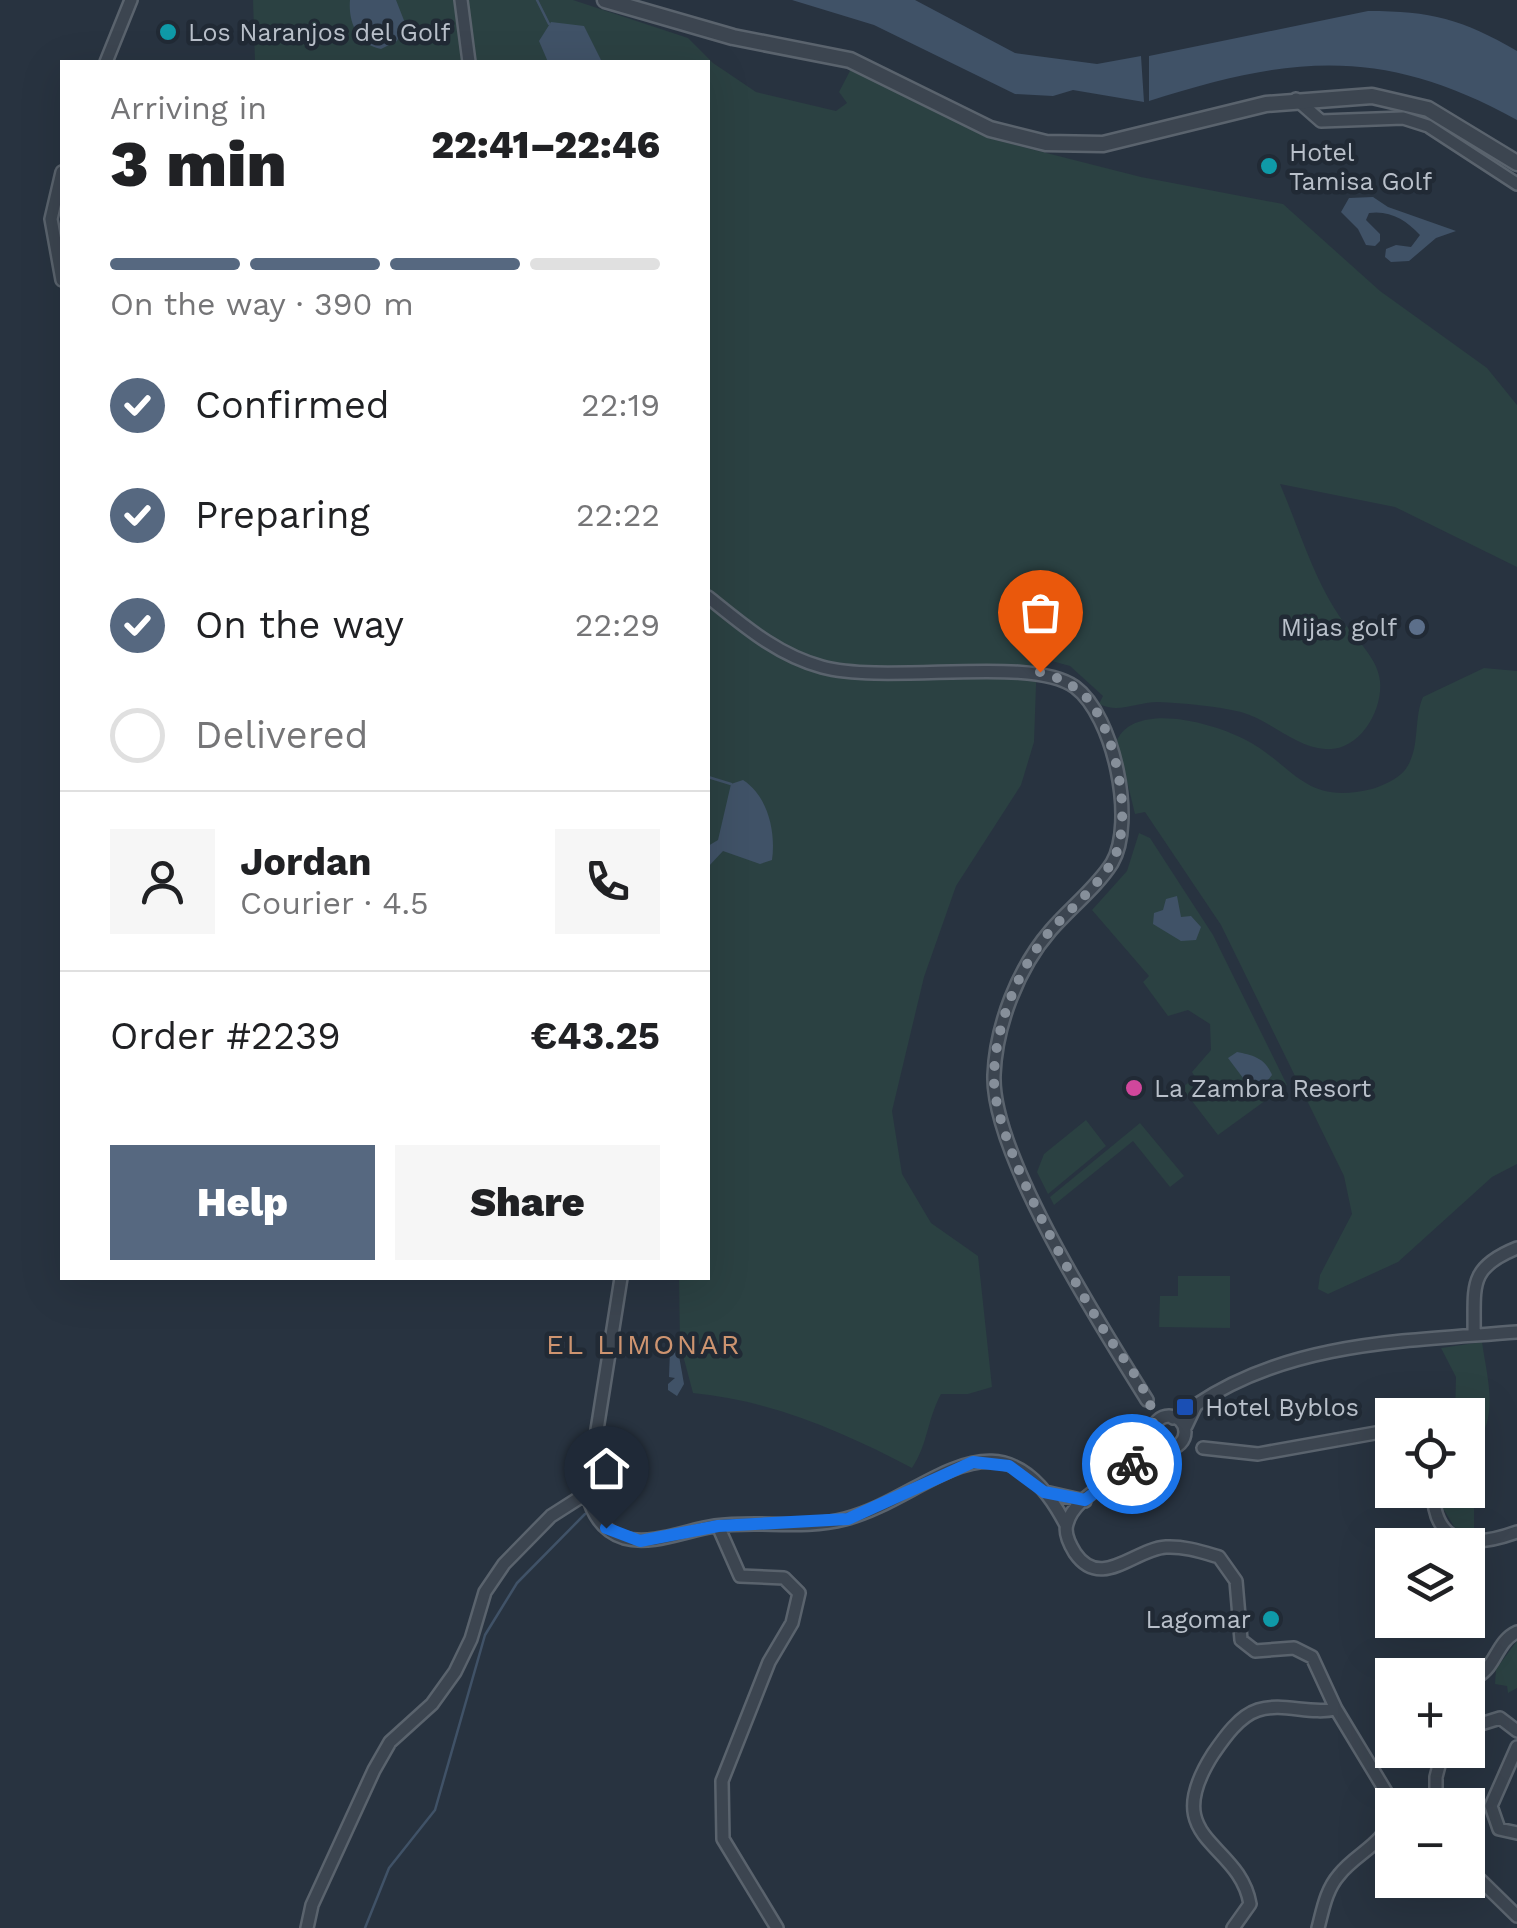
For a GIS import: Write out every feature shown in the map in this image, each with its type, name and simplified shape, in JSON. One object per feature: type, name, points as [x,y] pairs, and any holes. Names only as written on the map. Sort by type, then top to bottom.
[{"type":"street","points":[[107,60],[131,0]]},
{"type":"street","points":[[606,0],[714,32],[850,60],[990,129],[1046,144],[1103,144],[1296,99],[1372,96],[1428,109],[1517,163]]},
{"type":"street","points":[[463,4],[469,60]]},
{"type":"street","points":[[1296,99],[1321,121],[1403,118],[1428,126],[1517,184]]},
{"type":"street","points":[[60,181],[51,219],[60,269]]},
{"type":"street","points":[[710,598],[765,642],[826,668],[906,676],[1040,672],[1076,688],[1089,701],[1112,754],[1123,808],[1122,836],[1111,864],[1047,934],[1018,983],[997,1052],[996,1107],[1022,1176],[1093,1313],[1147,1400],[1187,1429],[1203,1448]]},
{"type":"street","points":[[1474,1335],[1479,1271],[1486,1262],[1517,1248]]},
{"type":"street","points":[[621,1280],[588,1500],[606,1528],[640,1541],[718,1526],[848,1519],[973,1462],[1009,1466],[1044,1492],[1066,1525],[1077,1555],[1095,1569],[1111,1569],[1166,1547],[1219,1557],[1236,1580],[1241,1640],[1256,1651],[1304,1650],[1317,1666],[1336,1709],[1385,1788]]},
{"type":"street","points":[[1066,1525],[1085,1500],[1133,1464],[1152,1430],[1257,1372],[1314,1354],[1517,1332]]},
{"type":"street","points":[[1147,1400],[1152,1430],[1161,1444],[1258,1454],[1375,1433]]},
{"type":"street","points":[[1177,1445],[1196,1405]]},
{"type":"street","points":[[1044,1492],[1085,1500]]},
{"type":"street","points":[[307,1928],[312,1906],[374,1770],[390,1742],[432,1704],[455,1672],[472,1638],[485,1592],[504,1564],[551,1516],[588,1500]]},
{"type":"street","points":[[1433,1508],[1449,1534],[1479,1543],[1517,1532]]},
{"type":"street","points":[[718,1526],[740,1576],[784,1578],[799,1593],[792,1623],[769,1662],[722,1781],[723,1839],[777,1928]]},
{"type":"street","points":[[1485,1666],[1505,1639],[1517,1632]]},
{"type":"street","points":[[1234,1928],[1250,1904],[1247,1889],[1200,1831],[1195,1793],[1200,1774],[1238,1722],[1255,1711],[1336,1709]]},
{"type":"street","points":[[1485,1723],[1500,1718],[1516,1728]]},
{"type":"street","points":[[1517,1746],[1491,1806],[1499,1829],[1517,1833]]},
{"type":"street","points":[[1318,1928],[1328,1891],[1340,1872],[1375,1844]]},
{"type":"street","points":[[1485,1885],[1517,1916]]},
{"type":"green space","points":[[253,0],[573,0],[688,38],[710,60],[255,60]]},
{"type":"green space","points":[[710,60],[756,92],[836,111],[847,103],[839,92],[851,69],[988,138],[1141,177],[1283,204],[1380,291],[1487,368],[1517,405],[1517,567],[1395,507],[1280,484],[1327,596],[1379,674],[1380,693],[1373,716],[1358,737],[1337,748],[1314,747],[1252,716],[1221,708],[1158,702],[1106,707],[1099,704],[1103,696],[1070,666],[1037,657],[1034,742],[1021,785],[956,886],[924,977],[892,1111],[902,1174],[931,1223],[978,1256],[992,1387],[968,1394],[941,1394],[912,1468],[860,1442],[779,1410],[693,1393],[680,1344],[679,1280],[710,1280]]},
{"type":"green space","points":[[1484,668],[1517,671],[1517,1164],[1492,1177],[1398,1262],[1328,1294],[1318,1289],[1320,1275],[1352,1214],[1344,1176],[1221,925],[1145,812],[1135,814],[1117,740],[1140,721],[1157,718],[1195,722],[1244,739],[1315,788],[1349,793],[1372,789],[1398,776],[1410,762],[1423,697]]},
{"type":"green space","points":[[1139,833],[1150,838],[1213,935],[1287,1085],[1218,1135],[1182,1088],[1195,1077],[1192,1072],[1211,1050],[1210,1024],[1188,1010],[1168,1016],[1143,982],[1149,976],[1092,910],[1127,871]]},
{"type":"green space","points":[[1086,1120],[1106,1146],[1048,1194],[1037,1172],[1044,1154]]},
{"type":"green space","points":[[1140,1123],[1184,1176],[1170,1187],[1133,1141],[1054,1205],[1050,1197]]},
{"type":"green space","points":[[1178,1276],[1230,1276],[1230,1328],[1159,1327],[1160,1296],[1178,1296]]},
{"type":"green space","points":[[1482,1342],[1489,1383],[1485,1428],[1485,1398],[1455,1398],[1456,1377],[1441,1348]]},
{"type":"green space","points":[[1443,1508],[1474,1508],[1474,1528],[1455,1528]]},
{"type":"green space","points":[[1517,1641],[1517,1688],[1508,1693],[1507,1686],[1495,1684],[1496,1669]]},
{"type":"water","points":[[350,0],[396,0],[405,23],[397,41],[381,49],[366,42],[353,24]]},
{"type":"water","points":[[792,0],[915,0],[1015,53],[1097,64],[1141,56],[1144,102],[1073,90],[1053,96],[1015,94],[874,25]]},
{"type":"water","points":[[1368,11],[1445,19],[1517,51],[1517,120],[1422,79],[1378,69],[1335,66],[1247,74],[1149,101],[1149,56]]},
{"type":"water","points":[[551,22],[584,26],[601,60],[547,60],[539,41]]},
{"type":"water","points":[[1373,197],[1388,207],[1456,231],[1436,238],[1409,261],[1391,262],[1385,257],[1386,249],[1396,245],[1411,247],[1420,235],[1397,217],[1369,213],[1366,220],[1380,234],[1380,241],[1375,246],[1366,245],[1358,229],[1341,212],[1349,198]]},
{"type":"water","points":[[743,780],[759,795],[773,838],[772,860],[760,864],[723,851],[710,865],[710,845],[718,840],[731,784]]},
{"type":"water","points":[[1177,896],[1181,917],[1191,916],[1201,927],[1196,940],[1181,941],[1153,924],[1154,913],[1163,910],[1166,899]]},
{"type":"water","points":[[1237,1052],[1266,1064],[1272,1075],[1261,1089],[1256,1082],[1249,1086],[1228,1058]]},
{"type":"water","points":[[678,1350],[684,1384],[677,1396],[668,1390],[668,1384],[675,1378],[669,1377],[670,1351]]},
{"type":"waterway","points":[[537,0],[549,24]]},
{"type":"waterway","points":[[710,778],[731,784]]},
{"type":"waterway","points":[[365,1928],[389,1868],[435,1810],[485,1635],[517,1583],[585,1514]]},
{"type":"way so far","points":[[1040,672],[1076,688],[1089,701],[1102,726],[1123,808],[1122,836],[1111,864],[1047,934],[1018,983],[997,1052],[996,1107],[1022,1176],[1093,1313],[1147,1400],[1153,1426],[1151,1435],[1132,1464]]},
{"type":"place","name":"Los Naranjos del Golf","points":[[168,32]]},
{"type":"place","name":"Hotel Tamisa Golf","points":[[1269,166]]},
{"type":"place","name":"Mijas golf","points":[[1417,627]]},
{"type":"place","name":"La Zambra Resort","points":[[1134,1088]]},
{"type":"place","name":"Hotel Byblos","points":[[1185,1407]]},
{"type":"place","name":"Lagomar","points":[[1271,1619]]},
{"type":"district","name":"EL LIMONAR","points":[[644,1344]]},
{"type":"route","points":[[606,1528],[640,1541],[718,1526],[848,1519],[973,1462],[1009,1466],[1044,1492],[1085,1500],[1132,1464]]}]
